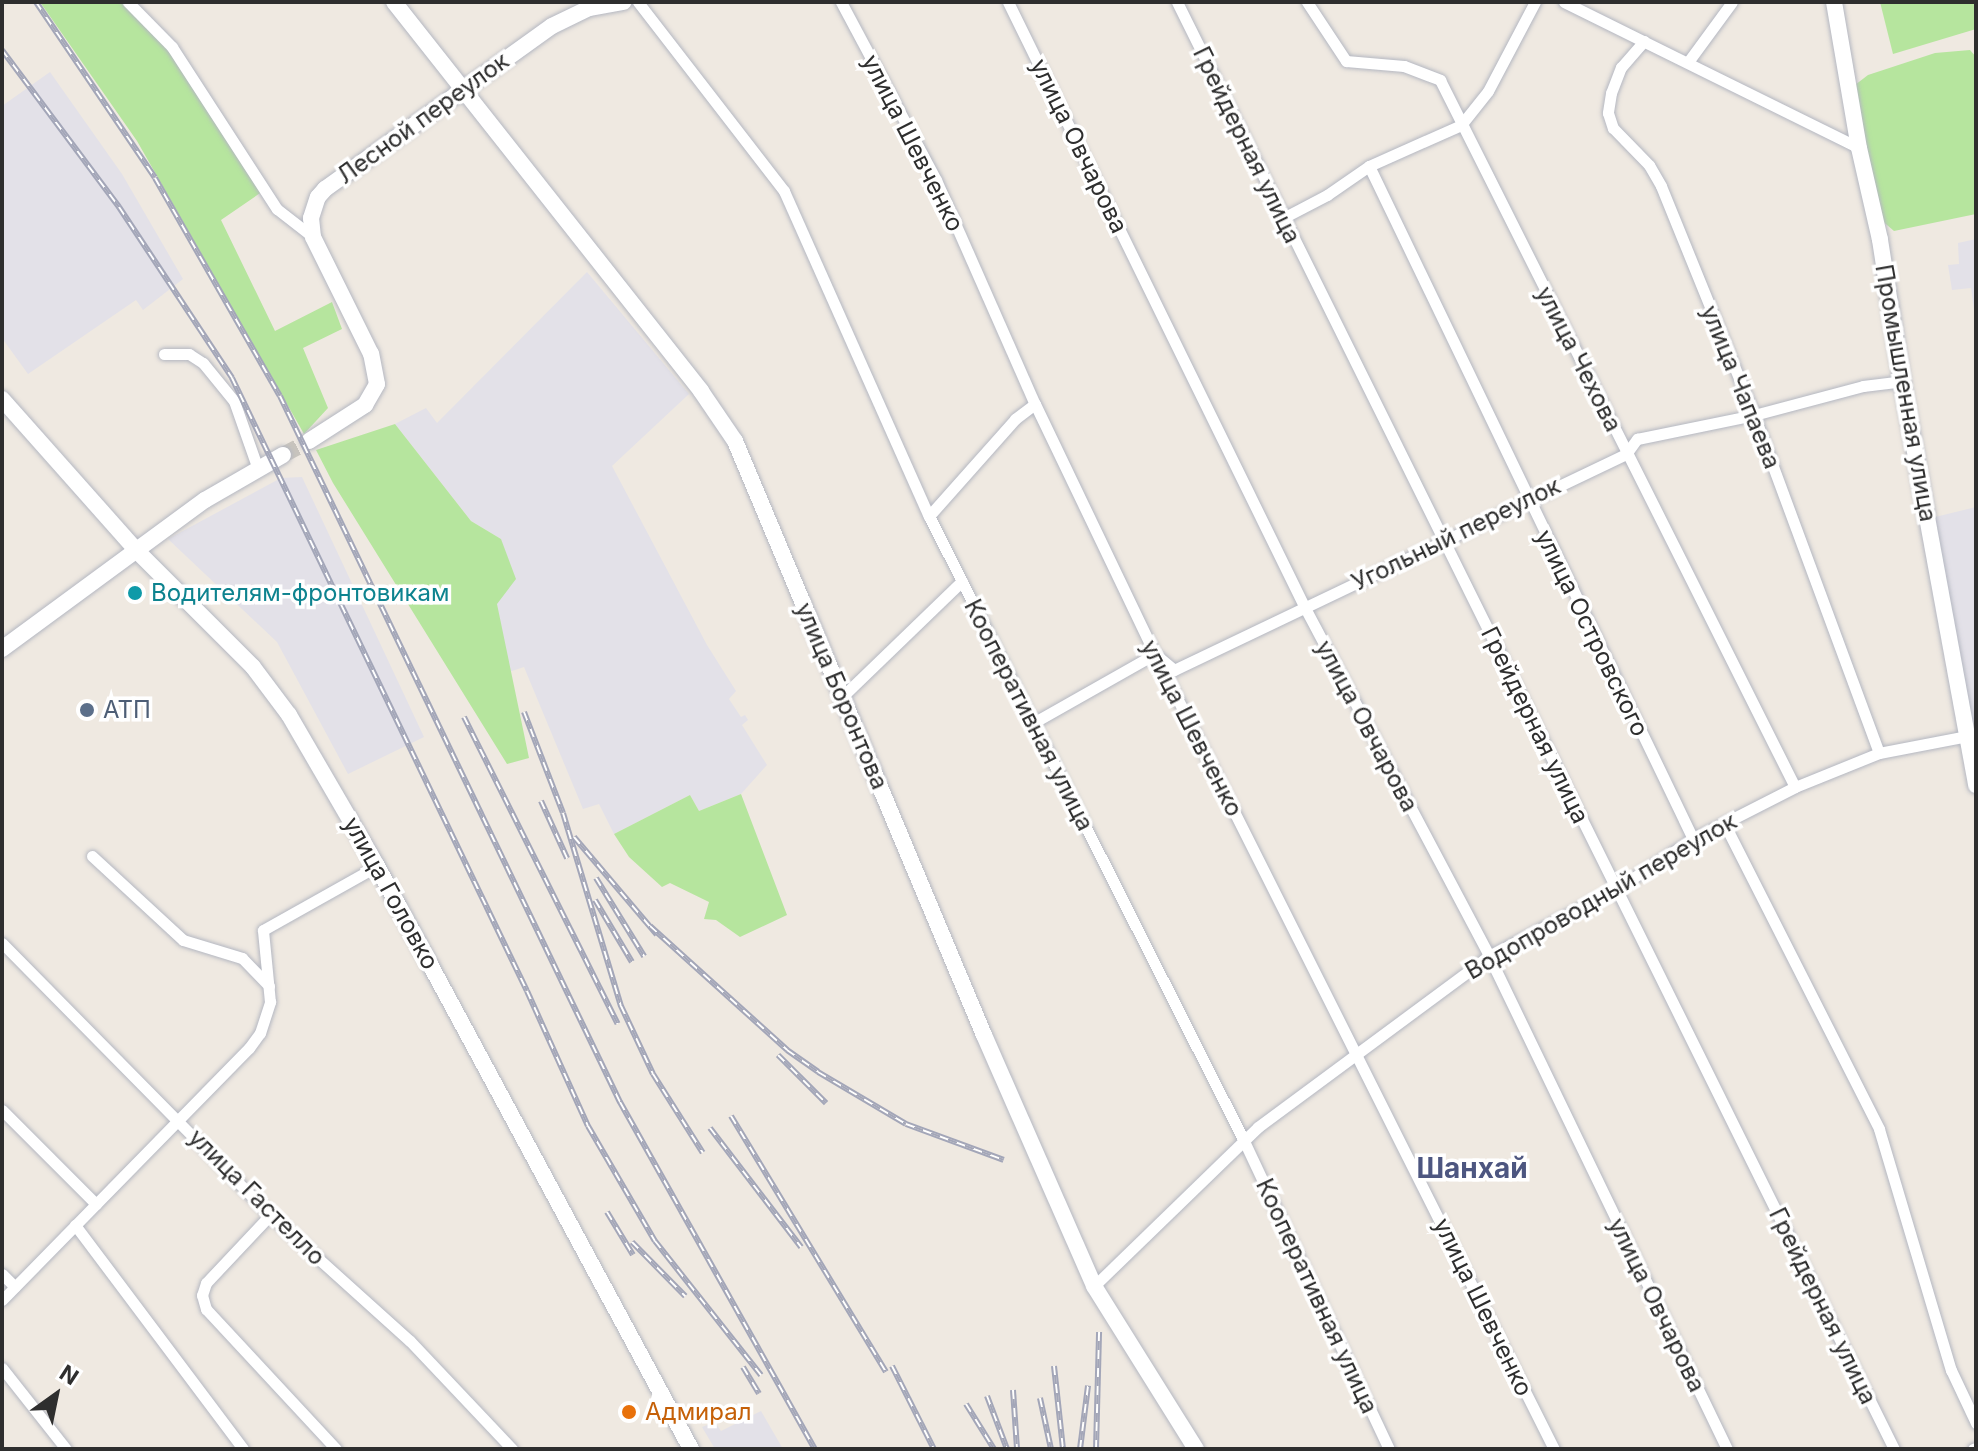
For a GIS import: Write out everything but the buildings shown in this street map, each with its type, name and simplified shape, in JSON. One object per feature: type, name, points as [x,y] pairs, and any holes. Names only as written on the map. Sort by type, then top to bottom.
[{"type":"street","points":[[128,2],[172,47],[277,209],[313,237],[371,354],[377,384],[365,405],[309,441]]},
{"type":"street","name":"улица Боронтова","points":[[394,2],[701,391],[735,441],[984,1035],[1094,1286],[1196,1449]]},
{"type":"street","name":"Лесной переулок","points":[[313,237],[312,211],[325,189],[552,26],[589,8],[623,2]]},
{"type":"street","name":"Кооперативная улица","points":[[638,2],[784,191],[929,516],[1244,1141],[1389,1449]]},
{"type":"street","name":"улица Шевченко","points":[[841,2],[936,180],[1035,404],[1155,654],[1554,1449]]},
{"type":"street","name":"улица Овчарова","points":[[1008,2],[1304,606],[1489,956],[1727,1449]]},
{"type":"street","name":"Грейдерная улица","points":[[1177,2],[1894,1449]]},
{"type":"street","name":"улица Чехова","points":[[1307,2],[1346,61],[1404,66],[1440,80],[1795,787]]},
{"type":"street","points":[[1283,218],[1327,195],[1369,166],[1461,125],[1488,91],[1535,2]]},
{"type":"street","points":[[1564,2],[1590,7],[1644,41],[1859,148]]},
{"type":"street","points":[[1688,62],[1732,2]]},
{"type":"street","name":"Промышленная улица","points":[[1834,2],[1859,148],[1880,240],[1902,381],[1976,785]]},
{"type":"street","name":"улица Чапаева","points":[[1644,41],[1621,67],[1611,93],[1608,113],[1613,128],[1649,165],[1661,186],[1754,415],[1879,753]]},
{"type":"street","name":"улица Островского","points":[[1369,166],[1693,839]]},
{"type":"street","points":[[164,354],[189,354],[203,363],[219,382],[240,411],[258,469]]},
{"type":"street","name":"Угольный переулок","points":[[1155,654],[1174,670],[1626,454],[1637,439],[1754,415],[1863,386],[1902,381]]},
{"type":"street","name":"улица Головко","points":[[2,399],[137,551],[253,667],[276,696],[377,866],[691,1449]]},
{"type":"street","points":[[929,516],[1015,419],[1035,404]]},
{"type":"street","points":[[2,649],[205,500],[283,455]]},
{"type":"street","points":[[843,696],[962,581]]},
{"type":"street","points":[[1033,723],[1155,654]]},
{"type":"street","name":"Водопроводный переулок","points":[[1094,1286],[1244,1141],[1489,956],[1616,889],[1693,839],[1795,787],[1879,753],[1967,736]]},
{"type":"street","points":[[1724,823],[1879,1129],[1951,1370],[1976,1423]]},
{"type":"street","points":[[92,856],[183,940],[242,958],[269,986]]},
{"type":"street","points":[[2,1300],[177,1118],[237,1062],[260,1033],[270,1002],[263,930],[377,866]]},
{"type":"street","name":"улица Гастелло","points":[[2,943],[270,1215],[410,1341],[512,1449]]},
{"type":"street","points":[[2,1110],[96,1204]]},
{"type":"street","points":[[270,1215],[206,1283],[202,1295],[206,1309],[336,1449]]},
{"type":"street","points":[[75,1225],[243,1449]]},
{"type":"street","points":[[2,1274],[15,1287]]},
{"type":"street","points":[[2,1368],[66,1449]]},
{"type":"shaded area","points":[[50,72],[122,174],[183,279],[143,310],[136,300],[28,374],[2,338],[2,106]]},
{"type":"shaded area","points":[[1976,239],[1976,324],[1971,288],[1952,290],[1948,265],[1959,264],[1958,243]]},
{"type":"shaded area","points":[[587,272],[689,394],[612,466],[707,645],[736,691],[729,699],[741,717],[745,715],[748,720],[742,725],[767,765],[741,794],[699,811],[690,795],[614,834],[599,804],[583,809],[524,667],[509,672],[497,604],[501,539],[471,521],[395,424],[426,408],[437,423]]},
{"type":"shaded area","points":[[302,477],[424,737],[348,774],[277,642],[168,539],[281,478]]},
{"type":"shaded area","points":[[1976,507],[1976,719],[1966,732],[1927,519]]},
{"type":"shaded area","points":[[761,1411],[783,1449],[715,1449],[702,1427],[715,1422],[721,1431]]},
{"type":"green space","points":[[40,2],[128,2],[172,47],[266,189],[221,220],[275,331],[332,302],[342,329],[303,348],[328,408],[304,434],[137,141]]},
{"type":"green space","points":[[1880,2],[1976,2],[1976,29],[1893,54]]},
{"type":"green space","points":[[1970,50],[1976,57],[1976,214],[1894,231],[1880,219],[1855,85],[1868,75],[1935,53]]},
{"type":"green space","points":[[395,424],[471,521],[501,539],[516,579],[497,604],[529,758],[507,764],[333,483],[316,450]]},
{"type":"green space","points":[[741,794],[787,915],[740,937],[716,920],[704,919],[709,902],[670,883],[662,887],[629,857],[614,834],[690,795],[699,811]]},
{"type":"tunnel","points":[[283,455],[309,441]]},
{"type":"railway","points":[[36,2],[155,178],[280,396],[620,1102],[815,1449]]},
{"type":"railway","points":[[2,50],[119,207],[232,378],[527,991],[588,1126],[655,1241],[761,1375]]},
{"type":"railway","points":[[524,712],[563,813],[621,1006],[653,1074],[703,1153]]},
{"type":"railway","points":[[464,717],[618,1024]]},
{"type":"railway","points":[[541,801],[567,858]]},
{"type":"railway","points":[[574,837],[657,935]]},
{"type":"railway","points":[[596,878],[644,956]]},
{"type":"railway","points":[[595,900],[632,962]]},
{"type":"railway","points":[[650,926],[787,1050],[818,1072],[906,1124],[1004,1160]]},
{"type":"railway","points":[[778,1055],[826,1103]]},
{"type":"railway","points":[[731,1116],[886,1372]]},
{"type":"railway","points":[[710,1128],[801,1247]]},
{"type":"railway","points":[[607,1212],[633,1255]]},
{"type":"railway","points":[[632,1242],[685,1296]]},
{"type":"railway","points":[[1096,1449],[1099,1332]]},
{"type":"railway","points":[[892,1366],[934,1449]]},
{"type":"railway","points":[[1054,1366],[1063,1449]]},
{"type":"railway","points":[[743,1367],[759,1394]]},
{"type":"railway","points":[[1080,1449],[1088,1386]]},
{"type":"railway","points":[[1013,1390],[1017,1449]]},
{"type":"railway","points":[[987,1396],[1007,1449]]},
{"type":"railway","points":[[1040,1398],[1051,1449]]},
{"type":"railway","points":[[966,1404],[994,1449]]},
{"type":"place","name":"Водителям-фронтовикам","points":[[135,593]]},
{"type":"place","name":"АТП","points":[[87,710]]},
{"type":"place","name":"Адмирал","points":[[629,1412]]},
{"type":"district","name":"Шанхай","points":[[1472,1168]]}]
